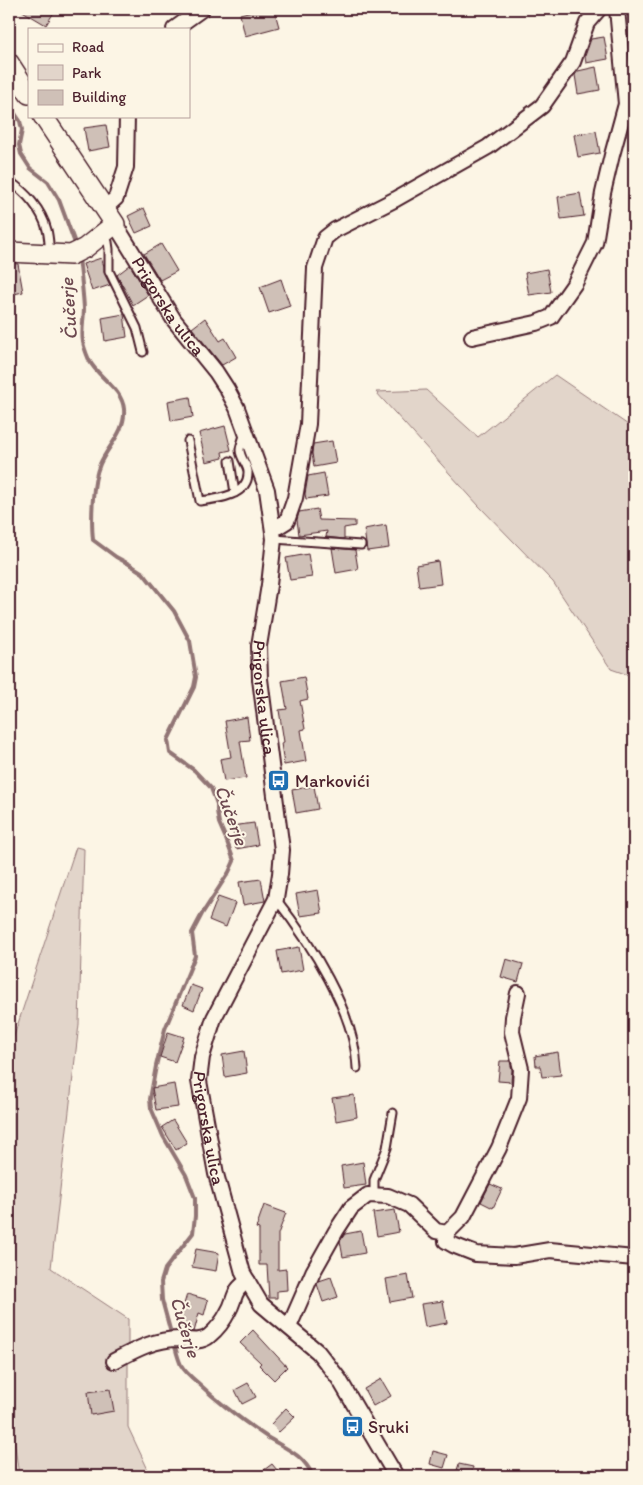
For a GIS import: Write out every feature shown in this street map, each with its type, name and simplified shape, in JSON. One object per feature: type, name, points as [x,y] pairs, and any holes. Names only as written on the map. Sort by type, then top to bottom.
[{"type":"street","points":[[175,28],[202,9]]},
{"type":"street","points":[[274,534],[287,521],[295,498],[308,424],[315,268],[325,238],[335,230],[396,199],[488,147],[542,106],[573,62],[587,23],[599,9]]},
{"type":"street","points":[[472,338],[536,323],[551,316],[575,283],[595,242],[603,193],[626,104],[617,9]]},
{"type":"street","points":[[9,63],[28,92]]},
{"type":"street","name":"Prigorska ulica","points":[[44,118],[108,222],[174,320],[216,372],[237,408],[267,490],[274,534],[269,585],[259,646],[260,679],[282,850],[280,874],[276,899],[214,1018],[202,1057],[199,1081],[216,1174],[243,1273],[261,1304],[318,1352],[339,1379],[396,1476]]},
{"type":"street","points":[[9,252],[50,254],[78,252],[108,222],[126,167],[127,118]]},
{"type":"street","points":[[518,993],[512,1032],[521,1069],[519,1098],[492,1162],[463,1217],[447,1232],[446,1241],[453,1246],[476,1254],[514,1256],[550,1250],[634,1258]]},
{"type":"street","points":[[289,1327],[313,1272],[336,1231],[351,1208],[368,1195],[388,1196],[409,1205],[436,1231],[447,1232]]},
{"type":"street","points":[[114,1361],[139,1348],[156,1343],[208,1337],[229,1311],[237,1290],[248,1281]]},
{"type":"street","points":[[386,1461],[386,1476]]},
{"type":"lane","points":[[9,182],[18,187],[30,199],[40,214],[47,230],[50,254]]},
{"type":"lane","points":[[108,222],[108,271],[137,328],[143,352]]},
{"type":"lane","points":[[188,441],[200,501],[221,499],[245,485],[248,471],[240,451],[245,432]]},
{"type":"lane","points":[[230,461],[235,492]]},
{"type":"lane","points":[[274,534],[361,546]]},
{"type":"lane","points":[[276,899],[294,921],[313,951],[340,1003],[352,1032],[357,1052],[357,1068]]},
{"type":"lane","points":[[374,1195],[374,1180],[387,1148],[393,1113]]},
{"type":"green space","points":[[555,375],[634,429],[634,677],[611,669],[553,582],[479,506],[376,392],[426,390],[478,437]]},
{"type":"green space","points":[[76,847],[84,849],[79,1024],[51,1268],[128,1319],[128,1427],[151,1476],[19,1476],[9,1401],[9,1051]]},
{"type":"building","points":[[19,9],[56,9],[46,25]]},
{"type":"building","points":[[260,9],[274,9],[279,27],[245,36],[240,14]]},
{"type":"building","points":[[604,37],[608,59],[586,63],[585,56],[591,39]]},
{"type":"building","points":[[596,67],[600,90],[578,94],[575,75],[578,71]]},
{"type":"building","points":[[106,125],[110,147],[88,151],[84,128]]},
{"type":"building","points":[[596,131],[600,153],[578,157],[574,135]]},
{"type":"building","points":[[580,193],[584,216],[561,219],[558,197]]},
{"type":"building","points":[[144,208],[152,226],[136,233],[128,216]]},
{"type":"building","points":[[161,244],[177,271],[160,280],[144,254]]},
{"type":"building","points":[[101,258],[104,273],[110,285],[92,291],[83,264]]},
{"type":"building","points":[[9,263],[18,264],[23,292],[9,295]]},
{"type":"building","points":[[130,265],[148,295],[133,305],[117,275]]},
{"type":"building","points":[[547,269],[551,292],[529,295],[525,273]]},
{"type":"building","points":[[281,279],[290,306],[269,313],[260,287]]},
{"type":"building","points":[[124,314],[127,337],[105,341],[102,318]]},
{"type":"building","points":[[205,318],[220,341],[225,338],[236,357],[222,365],[192,328]]},
{"type":"building","points":[[190,397],[193,417],[171,421],[168,401]]},
{"type":"building","points":[[225,426],[231,450],[222,452],[223,458],[206,462],[199,433]]},
{"type":"building","points":[[332,441],[336,463],[314,467],[313,444]]},
{"type":"building","points":[[324,473],[328,496],[306,499],[308,476]]},
{"type":"building","points":[[317,509],[319,520],[355,521],[355,526],[344,528],[344,539],[326,537],[327,531],[299,535],[297,520],[299,512]]},
{"type":"building","points":[[386,525],[389,548],[367,551],[364,529]]},
{"type":"building","points":[[332,548],[355,550],[358,569],[336,573]]},
{"type":"building","points":[[308,554],[312,577],[290,580],[286,558]]},
{"type":"building","points":[[438,561],[441,584],[419,587],[416,565]]},
{"type":"building","points":[[304,677],[308,699],[300,701],[305,729],[301,730],[306,761],[284,765],[281,743],[284,742],[279,710],[287,709],[282,681]]},
{"type":"building","points":[[247,717],[250,740],[240,741],[246,778],[224,781],[220,759],[231,757],[225,721]]},
{"type":"building","points":[[314,786],[318,809],[296,813],[292,790]]},
{"type":"building","points":[[254,823],[258,845],[236,849],[232,826]]},
{"type":"building","points":[[261,879],[265,901],[243,905],[239,882]]},
{"type":"building","points":[[318,890],[322,913],[300,916],[296,894]]},
{"type":"building","points":[[218,897],[235,903],[226,927],[209,920]]},
{"type":"building","points":[[299,947],[303,970],[281,974],[277,951]]},
{"type":"building","points":[[506,959],[523,964],[518,982],[501,977]]},
{"type":"building","points":[[191,985],[202,989],[194,1010],[183,1005]]},
{"type":"building","points":[[168,1032],[184,1037],[175,1062],[160,1057]]},
{"type":"building","points":[[244,1051],[247,1073],[225,1077],[222,1055]]},
{"type":"building","points":[[558,1052],[561,1075],[542,1077],[540,1066],[536,1066],[535,1056]]},
{"type":"building","points":[[500,1061],[510,1061],[512,1070],[511,1082],[498,1081]]},
{"type":"building","points":[[174,1084],[178,1107],[156,1110],[152,1088]]},
{"type":"building","points":[[354,1095],[357,1117],[336,1121],[332,1098]]},
{"type":"building","points":[[173,1120],[187,1143],[176,1150],[162,1127]]},
{"type":"building","points":[[363,1162],[366,1185],[344,1188],[341,1166]]},
{"type":"building","points":[[490,1184],[502,1189],[493,1208],[481,1202]]},
{"type":"building","points":[[264,1205],[286,1213],[278,1234],[278,1270],[286,1269],[287,1290],[277,1291],[277,1298],[269,1298],[267,1265],[259,1265],[259,1229],[256,1228]]},
{"type":"building","points":[[395,1210],[399,1232],[377,1236],[373,1213]]},
{"type":"building","points":[[361,1231],[365,1253],[343,1257],[340,1241],[345,1234]]},
{"type":"building","points":[[196,1249],[219,1253],[216,1271],[192,1267]]},
{"type":"building","points":[[408,1275],[412,1298],[390,1302],[386,1279]]},
{"type":"building","points":[[331,1277],[338,1297],[323,1302],[317,1284],[319,1281]]},
{"type":"building","points":[[187,1294],[208,1300],[204,1315],[199,1313],[194,1332],[177,1328]]},
{"type":"building","points":[[443,1301],[447,1323],[425,1327],[421,1304]]},
{"type":"building","points":[[253,1330],[287,1367],[274,1380],[259,1365],[261,1363],[240,1343]]},
{"type":"building","points":[[381,1379],[391,1396],[373,1406],[364,1389]]},
{"type":"building","points":[[248,1383],[256,1397],[242,1404],[235,1390]]},
{"type":"building","points":[[110,1389],[114,1411],[91,1415],[88,1392]]},
{"type":"building","points":[[286,1408],[295,1417],[279,1432],[271,1424]]},
{"type":"building","points":[[433,1451],[448,1455],[444,1468],[430,1464]]},
{"type":"building","points":[[272,1464],[282,1476],[256,1476]]},
{"type":"building","points":[[459,1464],[473,1467],[471,1476],[455,1476]]},
{"type":"waterway","name":"Čučerje","points":[[9,105],[20,121],[22,130],[19,145],[21,154],[30,168],[48,182],[59,200],[76,246]]},
{"type":"waterway","name":"Čučerje","points":[[79,258],[83,289],[82,334],[84,347],[93,366],[119,395],[124,409],[122,424],[116,438],[103,457],[97,472],[93,501],[93,540],[116,557],[143,573],[174,611],[190,641],[196,677],[194,687],[168,740],[170,753],[194,770],[211,788],[217,804],[219,823],[234,861],[192,933],[195,956],[165,1029],[150,1099],[151,1108],[163,1136],[186,1175],[195,1198],[193,1233],[165,1269],[161,1282],[162,1300],[172,1337]]},
{"type":"waterway","name":"Čučerje","points":[[174,1343],[181,1365],[190,1376],[240,1418],[299,1457],[309,1468],[313,1476]]},
{"type":"place","name":"Markovići","points":[[279,781]]},
{"type":"place","name":"Sruki","points":[[352,1427]]}]
